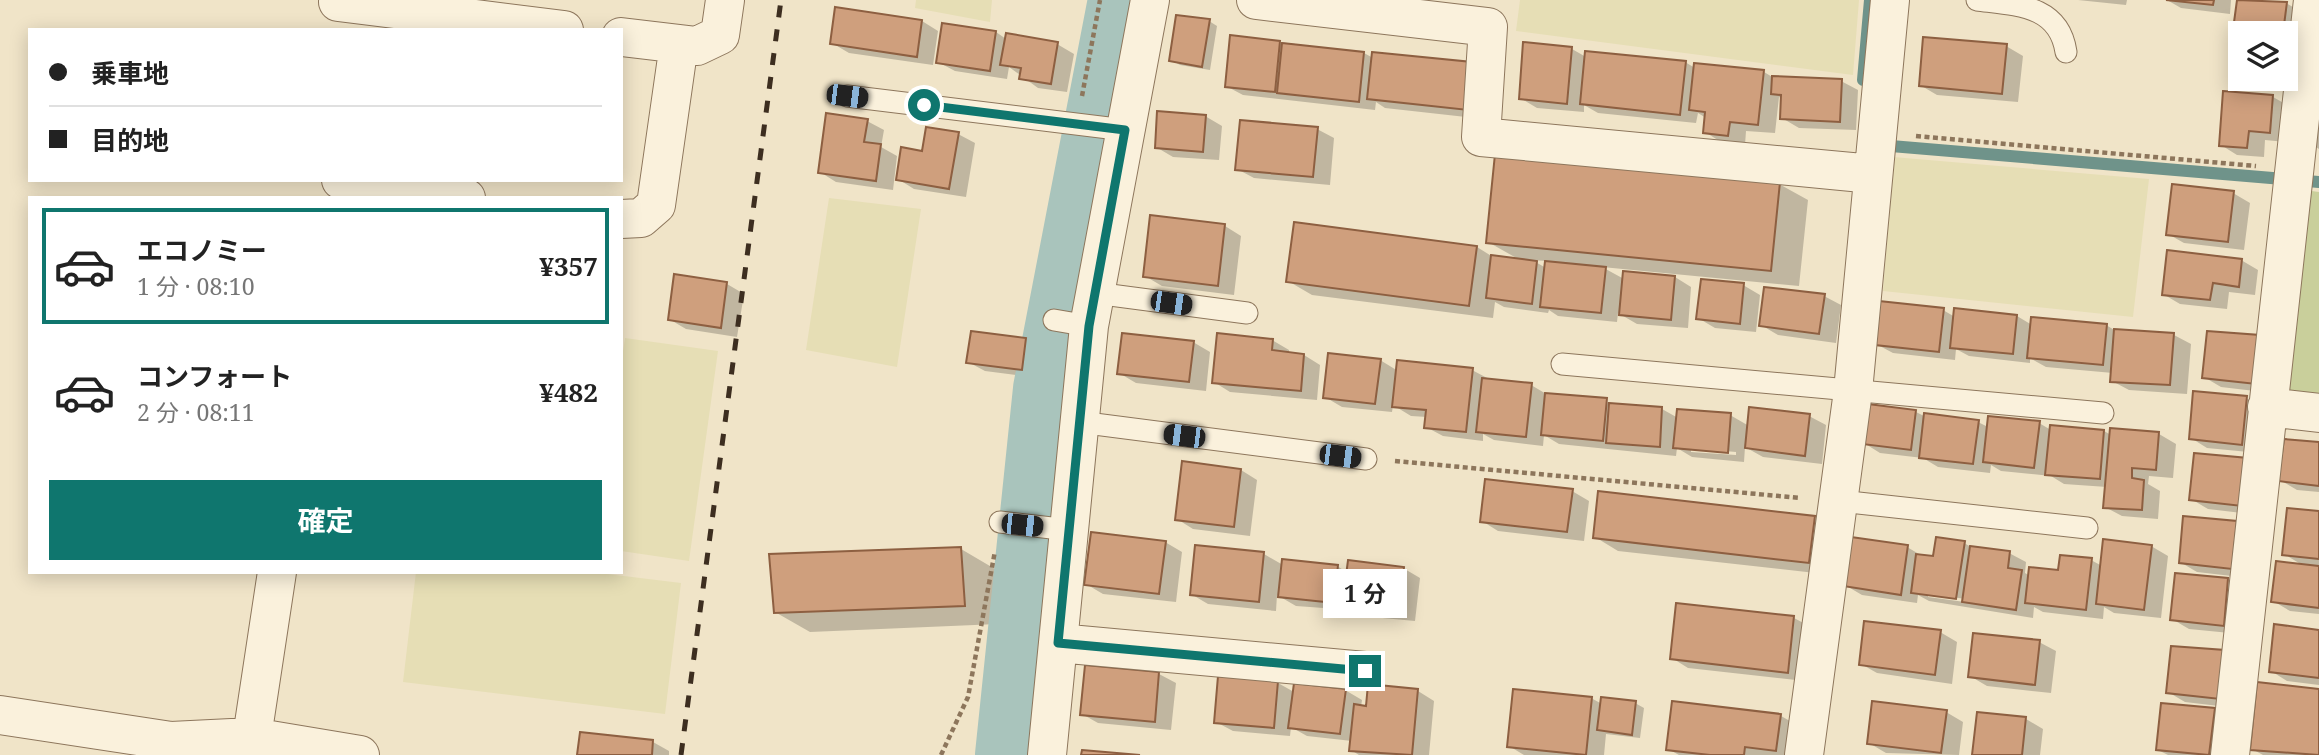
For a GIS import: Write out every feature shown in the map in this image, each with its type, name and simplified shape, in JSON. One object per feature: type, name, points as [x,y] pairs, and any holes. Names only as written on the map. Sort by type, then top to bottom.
[{"type":"street","points":[[623,37],[697,46],[720,35],[724,0]]},
{"type":"street","points":[[1047,755],[1079,422],[1080,316],[1150,0]]},
{"type":"street","points":[[1256,0],[1488,27],[1481,137],[1875,154]]},
{"type":"street","points":[[1804,755],[1853,391],[1890,0]]},
{"type":"street","points":[[2230,755],[2313,0]]},
{"type":"street","points":[[337,11],[540,28]]},
{"type":"street","points":[[623,219],[641,219],[656,205],[679,44]]},
{"type":"street","points":[[352,182],[452,196]]},
{"type":"street","points":[[2267,407],[2319,413]]},
{"type":"street","points":[[252,737],[277,574]]},
{"type":"street","points":[[1058,643],[1365,671]]},
{"type":"street","points":[[0,715],[172,741],[252,737],[360,755]]},
{"type":"lane","points":[[1978,0],[2021,5],[2050,18],[2063,34],[2066,52]]},
{"type":"lane","points":[[847,96],[1121,130]]},
{"type":"lane","points":[[1080,316],[1247,313]]},
{"type":"lane","points":[[1562,364],[2103,413]]},
{"type":"lane","points":[[1079,422],[1366,459]]},
{"type":"lane","points":[[1840,501],[2087,528]]},
{"type":"lane","points":[[1000,523],[1067,529]]},
{"type":"path","points":[[1080,125],[1100,0]]},
{"type":"path","points":[[1875,154],[2291,182]]},
{"type":"path","points":[[1366,459],[1840,501]]},
{"type":"path","points":[[941,755],[968,696],[1000,523]]},
{"type":"shaded area","points":[[916,0],[992,0],[990,22],[915,8]]},
{"type":"shaded area","points":[[1520,0],[1859,0],[1853,75],[1516,31]]},
{"type":"shaded area","points":[[1893,157],[2149,179],[2133,317],[1883,291]]},
{"type":"shaded area","points":[[829,198],[921,209],[897,367],[806,350]]},
{"type":"shaded area","points":[[625,338],[718,351],[689,561],[623,551]]},
{"type":"shaded area","points":[[416,574],[607,574],[681,583],[665,714],[403,682]]},
{"type":"green space","points":[[2304,190],[2319,192],[2319,396],[2283,392]]},
{"type":"building","points":[[2166,0],[2214,0],[2213,5]]},
{"type":"building","points":[[2237,0],[2287,2],[2285,21],[2234,21]]},
{"type":"building","points":[[835,7],[922,20],[917,57],[830,44]]},
{"type":"building","points":[[1176,15],[1210,19],[1202,67],[1169,61]]},
{"type":"building","points":[[942,23],[996,31],[990,71],[936,63]]},
{"type":"building","points":[[1006,33],[1058,42],[1051,84],[1019,79],[1021,68],[1000,65]]},
{"type":"building","points":[[1230,35],[1280,41],[1275,92],[1225,87]]},
{"type":"building","points":[[1923,37],[2007,44],[2002,94],[1919,86]]},
{"type":"building","points":[[1523,42],[1572,47],[1567,104],[1519,99]]},
{"type":"building","points":[[1282,43],[1364,52],[1359,102],[1277,93]]},
{"type":"building","points":[[1585,51],[1686,61],[1680,115],[1580,104]]},
{"type":"building","points":[[1372,52],[1472,62],[1468,110],[1367,99]]},
{"type":"building","points":[[1694,63],[1764,70],[1758,125],[1730,122],[1728,136],[1703,133],[1705,112],[1689,110]]},
{"type":"building","points":[[1772,76],[1842,79],[1840,122],[1780,119],[1781,95],[1771,94]]},
{"type":"building","points":[[2223,91],[2273,95],[2270,133],[2249,131],[2247,148],[2219,146]]},
{"type":"building","points":[[1157,111],[1206,115],[1203,152],[1155,148]]},
{"type":"building","points":[[826,113],[868,119],[864,142],[881,144],[876,181],[818,173]]},
{"type":"building","points":[[1240,120],[1318,127],[1313,177],[1235,170]]},
{"type":"building","points":[[926,127],[959,132],[949,189],[896,180],[901,147],[922,151]]},
{"type":"building","points":[[1495,154],[1780,182],[1771,271],[1486,243]]},
{"type":"building","points":[[2172,184],[2234,191],[2228,242],[2166,235]]},
{"type":"building","points":[[1150,215],[1225,224],[1218,286],[1143,277]]},
{"type":"building","points":[[1294,222],[1477,246],[1469,306],[1286,282]]},
{"type":"building","points":[[2167,250],[2242,259],[2239,287],[2213,283],[2210,300],[2162,295]]},
{"type":"building","points":[[1491,255],[1537,261],[1532,304],[1486,298]]},
{"type":"building","points":[[1545,261],[1606,267],[1601,313],[1540,307]]},
{"type":"building","points":[[1623,271],[1675,276],[1671,320],[1619,315]]},
{"type":"building","points":[[674,274],[727,282],[721,328],[668,320]]},
{"type":"building","points":[[1701,279],[1744,283],[1740,324],[1696,319]]},
{"type":"building","points":[[1764,287],[1825,294],[1819,334],[1759,326]]},
{"type":"building","points":[[1879,301],[1944,308],[1939,352],[1875,345]]},
{"type":"building","points":[[1954,308],[2017,315],[2013,354],[1950,348]]},
{"type":"building","points":[[2031,317],[2107,324],[2103,365],[2027,358]]},
{"type":"building","points":[[2114,329],[2174,333],[2170,385],[2110,382]]},
{"type":"building","points":[[971,331],[1026,338],[1022,370],[966,363]]},
{"type":"building","points":[[2207,331],[2260,335],[2256,384],[2202,378]]},
{"type":"building","points":[[1122,333],[1194,341],[1189,382],[1117,374]]},
{"type":"building","points":[[1217,333],[1273,339],[1272,350],[1304,354],[1301,391],[1212,383]]},
{"type":"building","points":[[1328,353],[1381,359],[1375,404],[1323,398]]},
{"type":"building","points":[[1397,360],[1473,368],[1466,432],[1424,428],[1426,410],[1392,407]]},
{"type":"building","points":[[1482,378],[1532,383],[1526,437],[1476,432]]},
{"type":"building","points":[[2193,391],[2247,396],[2242,445],[2189,439]]},
{"type":"building","points":[[1545,393],[1607,398],[1603,441],[1541,435]]},
{"type":"building","points":[[1609,403],[1662,407],[1660,447],[1606,443]]},
{"type":"building","points":[[1868,404],[1916,410],[1911,450],[1862,444]]},
{"type":"building","points":[[1749,407],[1810,414],[1805,456],[1745,448]]},
{"type":"building","points":[[1677,409],[1731,413],[1728,453],[1673,448]]},
{"type":"building","points":[[1924,413],[1979,420],[1973,464],[1919,458]]},
{"type":"building","points":[[1988,416],[2040,421],[2034,468],[1983,462]]},
{"type":"building","points":[[2050,425],[2104,430],[2100,479],[2045,475]]},
{"type":"building","points":[[2110,428],[2159,432],[2156,470],[2132,468],[2132,478],[2144,480],[2142,510],[2103,508]]},
{"type":"building","points":[[2284,439],[2319,442],[2319,486],[2278,481]]},
{"type":"building","points":[[2194,453],[2248,458],[2242,506],[2189,500]]},
{"type":"building","points":[[1182,461],[1241,469],[1234,527],[1175,520]]},
{"type":"building","points":[[1485,479],[1573,489],[1567,532],[1480,522]]},
{"type":"building","points":[[1598,491],[1815,516],[1809,563],[1593,538]]},
{"type":"building","points":[[2287,508],[2319,511],[2319,559],[2282,555]]},
{"type":"building","points":[[2183,516],[2237,521],[2232,569],[2179,563]]},
{"type":"building","points":[[1091,532],[1166,541],[1159,594],[1084,585]]},
{"type":"building","points":[[1851,537],[1908,545],[1901,595],[1843,586]]},
{"type":"building","points":[[1936,537],[1965,541],[1956,599],[1911,593],[1916,554],[1933,556]]},
{"type":"building","points":[[2103,539],[2152,545],[2144,610],[2096,604]]},
{"type":"building","points":[[1195,545],[1264,552],[1259,602],[1190,595]]},
{"type":"building","points":[[1970,546],[2010,551],[2008,568],[2022,570],[2016,610],[1962,602]]},
{"type":"building","points":[[961,547],[965,606],[774,613],[769,554]]},
{"type":"building","points":[[2060,555],[2092,558],[2086,610],[2025,603],[2029,567],[2058,570]]},
{"type":"building","points":[[1282,559],[1338,565],[1334,603],[1278,597]]},
{"type":"building","points":[[1348,560],[1404,567],[1399,613],[1342,607]]},
{"type":"building","points":[[2276,561],[2319,566],[2319,608],[2271,602]]},
{"type":"building","points":[[2175,573],[2228,578],[2224,626],[2170,620]]},
{"type":"building","points":[[1676,603],[1794,616],[1788,673],[1670,659]]},
{"type":"building","points":[[1864,621],[1941,630],[1935,675],[1859,665]]},
{"type":"building","points":[[2274,624],[2319,630],[2319,678],[2269,672]]},
{"type":"building","points":[[1973,633],[2040,640],[2035,685],[1968,677]]},
{"type":"building","points":[[2171,646],[2225,650],[2220,699],[2166,693]]},
{"type":"building","points":[[1085,665],[1159,672],[1155,722],[1080,715]]},
{"type":"building","points":[[1218,676],[1278,681],[1274,728],[1214,723]]},
{"type":"building","points":[[2257,682],[2319,689],[2319,755],[2250,750]]},
{"type":"building","points":[[1294,683],[1346,689],[1340,734],[1288,728]]},
{"type":"building","points":[[1368,684],[1418,689],[1412,755],[1349,751],[1354,704],[1366,706]]},
{"type":"building","points":[[1513,689],[1592,697],[1586,755],[1507,747]]},
{"type":"building","points":[[1601,697],[1636,701],[1632,735],[1597,730]]},
{"type":"building","points":[[1672,701],[1781,714],[1776,751],[1745,747],[1744,755],[1710,755],[1666,750]]},
{"type":"building","points":[[1872,701],[1947,710],[1941,753],[1867,744]]},
{"type":"building","points":[[2161,703],[2215,708],[2209,755],[2156,750]]},
{"type":"building","points":[[1977,712],[2026,717],[2022,755],[1972,755]]},
{"type":"building","points":[[580,732],[653,740],[652,755],[577,755]]},
{"type":"building","points":[[1082,750],[1140,755],[1081,755]]},
{"type":"waterway","points":[[1010,755],[1048,389],[1123,0]]},
{"type":"waterway","points":[[1863,80],[1870,0]]},
{"type":"waterway","points":[[1879,145],[2319,182]]},
{"type":"railway","points":[[681,755],[781,0]]},
{"type":"route","points":[[924,105],[1125,130],[1089,326],[1058,643],[1365,671]]}]
